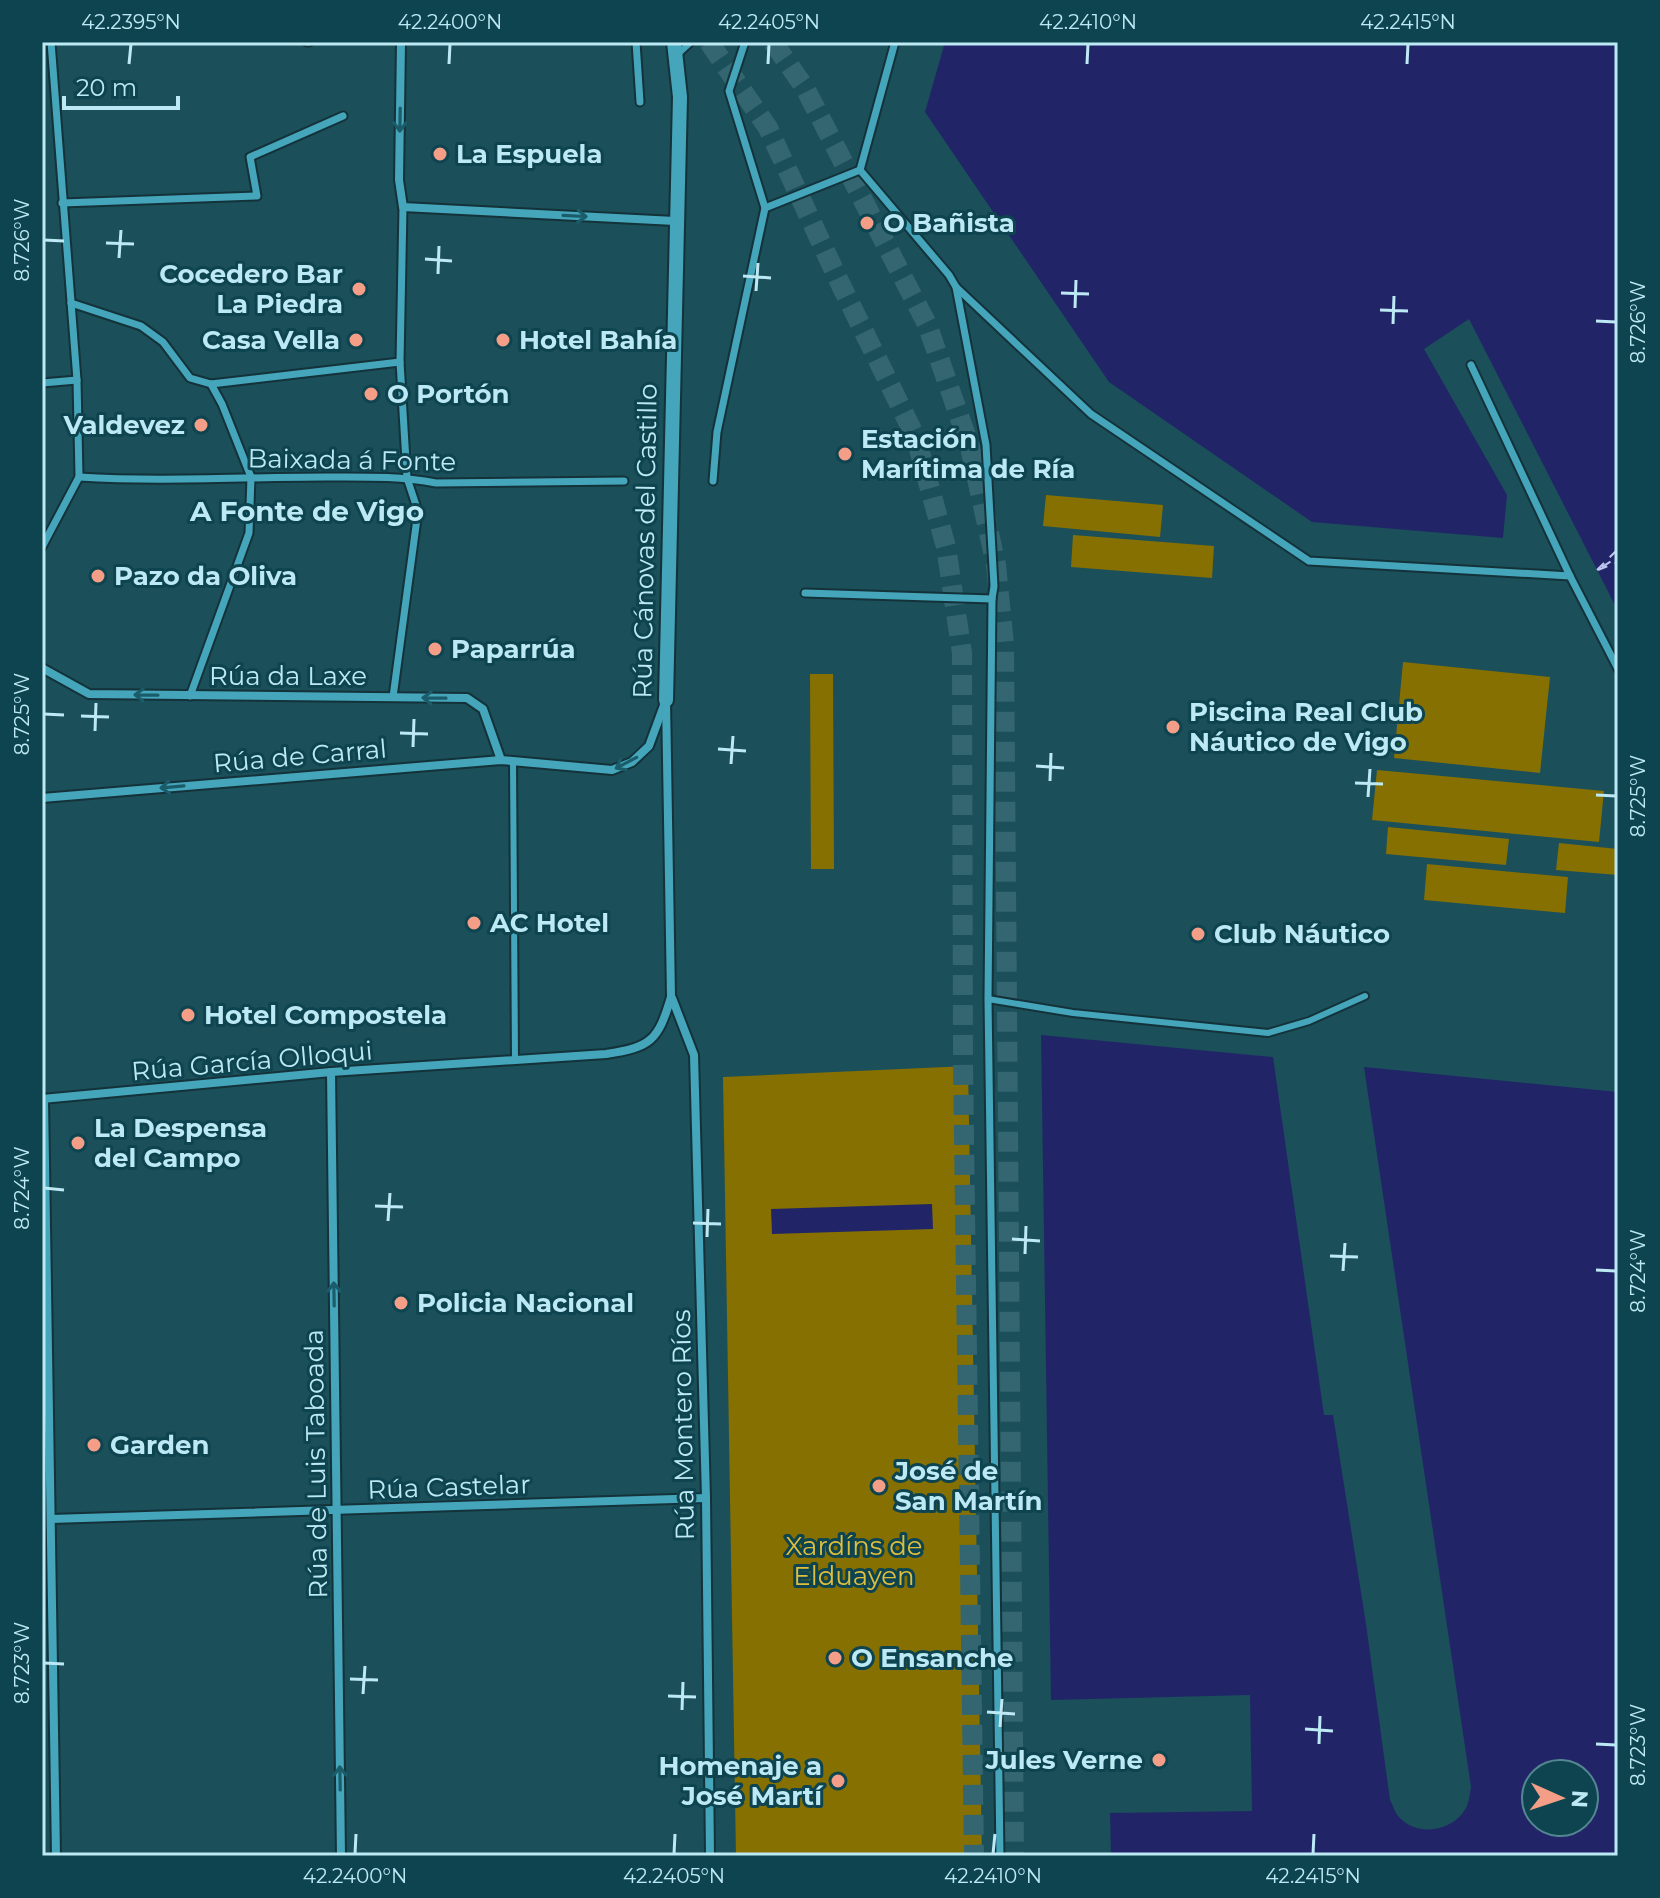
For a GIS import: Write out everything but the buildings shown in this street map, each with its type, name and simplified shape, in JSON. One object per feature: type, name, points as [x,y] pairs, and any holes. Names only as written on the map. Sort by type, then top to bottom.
[{"type":"street","points":[[42,547],[79,477],[77,380],[51,42]]},
{"type":"street","points":[[393,697],[418,511],[407,478],[400,362],[403,207],[399,180],[401,42]]},
{"type":"street","points":[[636,42],[640,102]]},
{"type":"street","points":[[713,481],[717,432],[765,208],[729,91],[745,42]]},
{"type":"street","points":[[860,170],[895,42]]},
{"type":"street","name":"Rúa Cánovas del Castillo","points":[[654,1038],[665,1018],[671,997],[666,700],[680,97],[675,49]]},
{"type":"street","points":[[62,203],[257,196],[250,157],[343,116]]},
{"type":"street","points":[[765,208],[860,170]]},
{"type":"street","points":[[860,170],[956,287],[1091,414],[1309,561],[1570,576]]},
{"type":"street","points":[[403,207],[675,221]]},
{"type":"street","points":[[956,287],[986,445],[994,586],[988,999],[1000,1856]]},
{"type":"street","points":[[71,303],[141,326],[163,342],[190,378],[211,384],[400,362]]},
{"type":"street","points":[[1471,365],[1570,576],[1618,669]]},
{"type":"street","points":[[42,383],[77,380]]},
{"type":"street","points":[[190,696],[249,533],[251,477],[211,384]]},
{"type":"street","name":"Baixada á Fonte","points":[[79,477],[130,480],[407,478],[436,483],[624,481]]},
{"type":"street","points":[[805,593],[992,599]]},
{"type":"street","name":"Rúa da Laxe","points":[[42,668],[89,694],[467,698],[483,709],[501,760]]},
{"type":"street","name":"Rúa de Carral","points":[[42,798],[501,760],[612,770],[632,762],[649,746],[666,700]]},
{"type":"street","name":"Rúa Montero Ríos","points":[[671,997],[694,1055],[706,1498],[710,1856]]},
{"type":"street","name":"Rúa García Olloqui","points":[[43,1099],[331,1072],[633,1050],[654,1038]]},
{"type":"street","name":"Rúa de Luis Taboada","points":[[331,1072],[341,1856]]},
{"type":"street","points":[[43,1099],[56,1856]]},
{"type":"street","name":"Rúa Castelar","points":[[51,1519],[706,1498]]},
{"type":"lane","points":[[675,49],[691,42]]},
{"type":"lane","points":[[513,761],[515,1060]]},
{"type":"lane","points":[[988,999],[1073,1013],[1268,1033],[1309,1021],[1365,996]]},
{"type":"green space","points":[[1046,495],[1163,505],[1160,537],[1043,526]]},
{"type":"green space","points":[[1073,535],[1214,546],[1212,578],[1071,567]]},
{"type":"green space","points":[[1403,662],[1550,677],[1540,773],[1394,758]]},
{"type":"green space","points":[[810,674],[833,674],[834,869],[811,869]]},
{"type":"green space","points":[[1377,770],[1604,791],[1599,842],[1372,820]]},
{"type":"green space","points":[[1388,827],[1509,839],[1506,865],[1386,854]]},
{"type":"green space","points":[[1559,843],[1618,849],[1618,875],[1556,870]]},
{"type":"green space","points":[[1427,864],[1568,877],[1565,913],[1424,900]]},
{"type":"green space","name":"Xardíns de Elduayen","points":[[968,1066],[982,1856],[736,1856],[723,1077]]},
{"type":"shaded area","points":[[945,42],[1618,42],[1618,611],[1469,319],[1424,349],[1507,495],[1503,538],[1312,522],[1109,382],[925,112]]},
{"type":"shaded area","points":[[1041,1035],[1273,1057],[1324,1415],[1333,1415],[1390,1800],[1407,1824],[1426,1829],[1445,1826],[1461,1815],[1468,1804],[1471,1787],[1364,1067],[1618,1092],[1618,1856],[1111,1856],[1110,1813],[1252,1811],[1250,1695],[1051,1700]]},
{"type":"shaded area","points":[[932,1204],[933,1229],[772,1234],[771,1209]]},
{"type":"ferry route","points":[[1597,570],[1618,549]]},
{"type":"ferry route","points":[[1602,567],[1618,557]]},
{"type":"ferry route","points":[[1598,570],[1618,562]]},
{"type":"tunnel","points":[[709,42],[768,128],[916,438],[946,547],[962,653],[963,1063],[974,1856]]},
{"type":"tunnel","points":[[773,42],[805,88],[927,324],[970,447],[996,565],[1004,644],[1014,1856]]},
{"type":"place","name":"La Espuela","points":[[440,154]]},
{"type":"place","name":"O Bañista","points":[[867,223]]},
{"type":"place","name":"Cocedero Bar La Piedra","points":[[359,289]]},
{"type":"place","name":"Casa Vella","points":[[356,340]]},
{"type":"place","name":"Hotel Bahía","points":[[503,340]]},
{"type":"place","name":"O Portón","points":[[371,394]]},
{"type":"place","name":"Valdevez","points":[[201,425]]},
{"type":"place","name":"Estación Marítima de Ría","points":[[845,454]]},
{"type":"place","name":"Pazo da Oliva","points":[[98,576]]},
{"type":"place","name":"Paparrúa","points":[[435,649]]},
{"type":"place","name":"Piscina Real Club Náutico de Vigo","points":[[1173,727]]},
{"type":"place","name":"AC Hotel","points":[[474,923]]},
{"type":"place","name":"Club Náutico","points":[[1198,934]]},
{"type":"place","name":"Hotel Compostela","points":[[188,1015]]},
{"type":"place","name":"La Despensa del Campo","points":[[78,1143]]},
{"type":"place","name":"Policia Nacional","points":[[401,1303]]},
{"type":"place","name":"Garden","points":[[94,1445]]},
{"type":"place","name":"José de San Martín","points":[[879,1486]]},
{"type":"place","name":"O Ensanche","points":[[835,1658]]},
{"type":"place","name":"Jules Verne","points":[[1159,1760]]},
{"type":"place","name":"Homenaje a José Martí","points":[[838,1781]]},
{"type":"district","name":"A Fonte de Vigo","points":[[307,511]]}]
